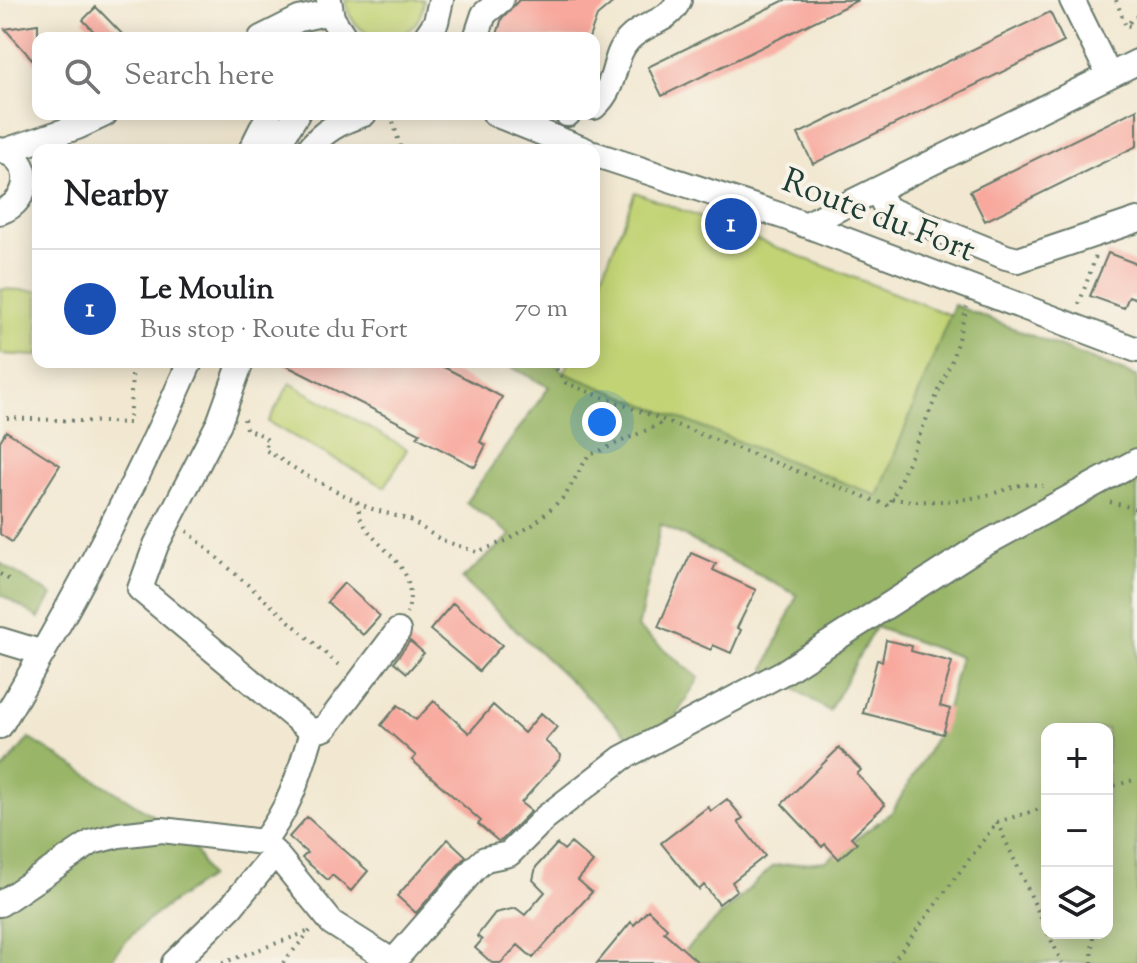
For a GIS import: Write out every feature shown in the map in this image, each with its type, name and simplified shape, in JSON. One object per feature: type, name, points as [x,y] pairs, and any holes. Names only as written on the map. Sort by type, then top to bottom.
[{"type":"street","points":[[478,32],[484,14],[501,0]]},
{"type":"street","points":[[600,102],[610,87],[626,42],[668,17],[679,0]]},
{"type":"street","points":[[1072,0],[1109,75]]},
{"type":"street","points":[[430,32],[443,3]]},
{"type":"street","points":[[273,32],[299,19],[331,16]]},
{"type":"street","points":[[805,225],[1137,62]]},
{"type":"street","points":[[2,150],[44,139],[92,120]]},
{"type":"street","points":[[254,144],[266,120]]},
{"type":"street","points":[[278,144],[293,120]]},
{"type":"street","points":[[314,144],[344,120]]},
{"type":"street","points":[[510,120],[570,144]]},
{"type":"street","points":[[41,144],[44,139]]},
{"type":"street","points":[[2,150],[18,160],[25,174]]},
{"type":"street","name":"Route du Fort","points":[[600,156],[805,225],[1137,350]]},
{"type":"street","points":[[0,212],[11,208],[20,198],[32,157]]},
{"type":"street","points":[[876,190],[887,209],[1018,260],[1137,220]]},
{"type":"street","points":[[0,726],[43,653],[146,459],[187,368]]},
{"type":"street","points":[[239,368],[219,423],[156,545],[140,589],[312,732]]},
{"type":"street","points":[[0,904],[92,842],[162,830],[269,848],[321,927],[393,962],[485,859],[509,854],[546,817],[622,758],[784,672],[979,547],[1137,461]]},
{"type":"street","points":[[312,732],[325,728],[398,631]]},
{"type":"street","points":[[0,640],[43,653]]},
{"type":"street","points":[[174,963],[231,907],[269,848],[291,799],[312,732]]},
{"type":"path","points":[[1116,0],[1126,25]]},
{"type":"path","points":[[1126,25],[1137,16]]},
{"type":"path","points":[[1126,25],[1137,28]]},
{"type":"path","points":[[393,120],[399,144]]},
{"type":"path","points":[[556,368],[566,383],[889,506],[952,360],[972,289]]},
{"type":"path","points":[[7,418],[129,423],[133,368]]},
{"type":"path","points":[[243,417],[246,429],[264,436],[268,441],[264,449],[307,476],[369,508],[410,520],[441,540],[477,552],[508,540],[534,524],[565,496],[588,456],[665,422]]},
{"type":"path","points":[[892,499],[915,502],[964,498],[988,495],[1022,483],[1137,509]]},
{"type":"path","points":[[357,502],[362,520],[396,559],[407,577],[411,602],[398,631]]},
{"type":"path","points":[[170,517],[359,683]]},
{"type":"path","points":[[0,574],[13,582]]},
{"type":"path","points":[[1113,786],[1137,779]]},
{"type":"path","points":[[892,963],[997,822],[1041,809]]},
{"type":"path","points":[[997,822],[1041,917]]},
{"type":"path","points":[[222,963],[321,927]]},
{"type":"path","points":[[283,963],[321,927]]},
{"type":"path","points":[[1051,939],[1062,963]]},
{"type":"path","points":[[1092,963],[1093,939]]},
{"type":"green space","points":[[345,0],[424,0],[420,16],[404,32],[367,32],[351,16]]},
{"type":"green space","points":[[635,192],[950,315],[878,497],[564,373],[566,368],[600,368],[600,282]]},
{"type":"green space","points":[[1,289],[32,291],[32,356],[0,354]]},
{"type":"green space","points":[[954,305],[1137,377],[1137,963],[671,963],[773,866],[826,861],[892,812],[943,725],[960,657],[875,627],[829,711],[765,669],[797,595],[661,524],[638,628],[699,678],[651,757],[462,579],[511,535],[466,502],[549,387],[513,368],[559,368],[564,373],[878,496]]},
{"type":"green space","points":[[290,383],[407,449],[385,487],[268,422]]},
{"type":"green space","points":[[0,563],[52,595],[39,618],[0,594]]},
{"type":"green space","points":[[29,738],[189,838],[209,877],[142,926],[109,963],[0,963],[0,773]]},
{"type":"building","points":[[519,0],[616,0],[597,16],[591,32],[498,32],[502,18]]},
{"type":"building","points":[[785,0],[858,0],[662,96],[648,67]]},
{"type":"building","points":[[96,7],[120,32],[94,32],[83,20]]},
{"type":"building","points":[[1050,12],[1064,42],[813,164],[798,134]]},
{"type":"building","points":[[38,24],[38,32],[32,32],[32,59],[5,29]]},
{"type":"building","points":[[1137,109],[1137,146],[985,221],[970,191]]},
{"type":"building","points":[[1108,253],[1137,264],[1137,299],[1129,296],[1124,308],[1090,296]]},
{"type":"building","points":[[291,368],[446,368],[502,397],[480,442],[486,445],[475,467],[417,437],[420,433]]},
{"type":"building","points":[[6,431],[60,465],[12,542],[0,534],[0,441]]},
{"type":"building","points":[[691,553],[716,564],[713,570],[756,590],[737,628],[741,630],[731,653],[713,645],[711,650],[658,627]]},
{"type":"building","points":[[344,583],[380,616],[363,635],[327,602]]},
{"type":"building","points":[[453,603],[502,645],[479,671],[430,630]]},
{"type":"building","points":[[886,640],[912,646],[911,651],[952,662],[940,706],[950,709],[943,734],[863,713],[877,660],[882,661]]},
{"type":"building","points":[[410,641],[424,653],[407,673],[394,662]]},
{"type":"building","points":[[434,701],[469,733],[493,705],[524,733],[541,713],[557,727],[545,741],[561,755],[560,759],[521,803],[531,811],[502,840],[498,841],[478,824],[481,821],[412,760],[416,756],[381,725],[398,705],[416,720]]},
{"type":"building","points":[[839,748],[861,770],[857,774],[885,805],[851,837],[857,843],[839,859],[825,844],[822,847],[782,804]]},
{"type":"building","points":[[727,799],[743,818],[738,822],[765,856],[732,882],[737,890],[719,904],[704,885],[699,890],[661,843],[708,807],[711,811]]},
{"type":"building","points":[[307,817],[368,871],[351,891],[332,875],[328,880],[302,858],[307,853],[289,837]]},
{"type":"building","points":[[448,839],[466,856],[416,913],[397,896]]},
{"type":"building","points":[[571,843],[593,862],[578,880],[592,892],[533,958],[518,945],[501,963],[492,963],[475,948],[482,940],[477,936],[495,913],[516,908],[525,915],[545,892],[533,880],[536,867],[557,844],[564,850]]},
{"type":"building","points":[[648,910],[667,928],[664,932],[699,963],[597,963],[631,922],[634,925]]},
{"type":"place","name":"Le Moulin","points":[[731,224]]}]
